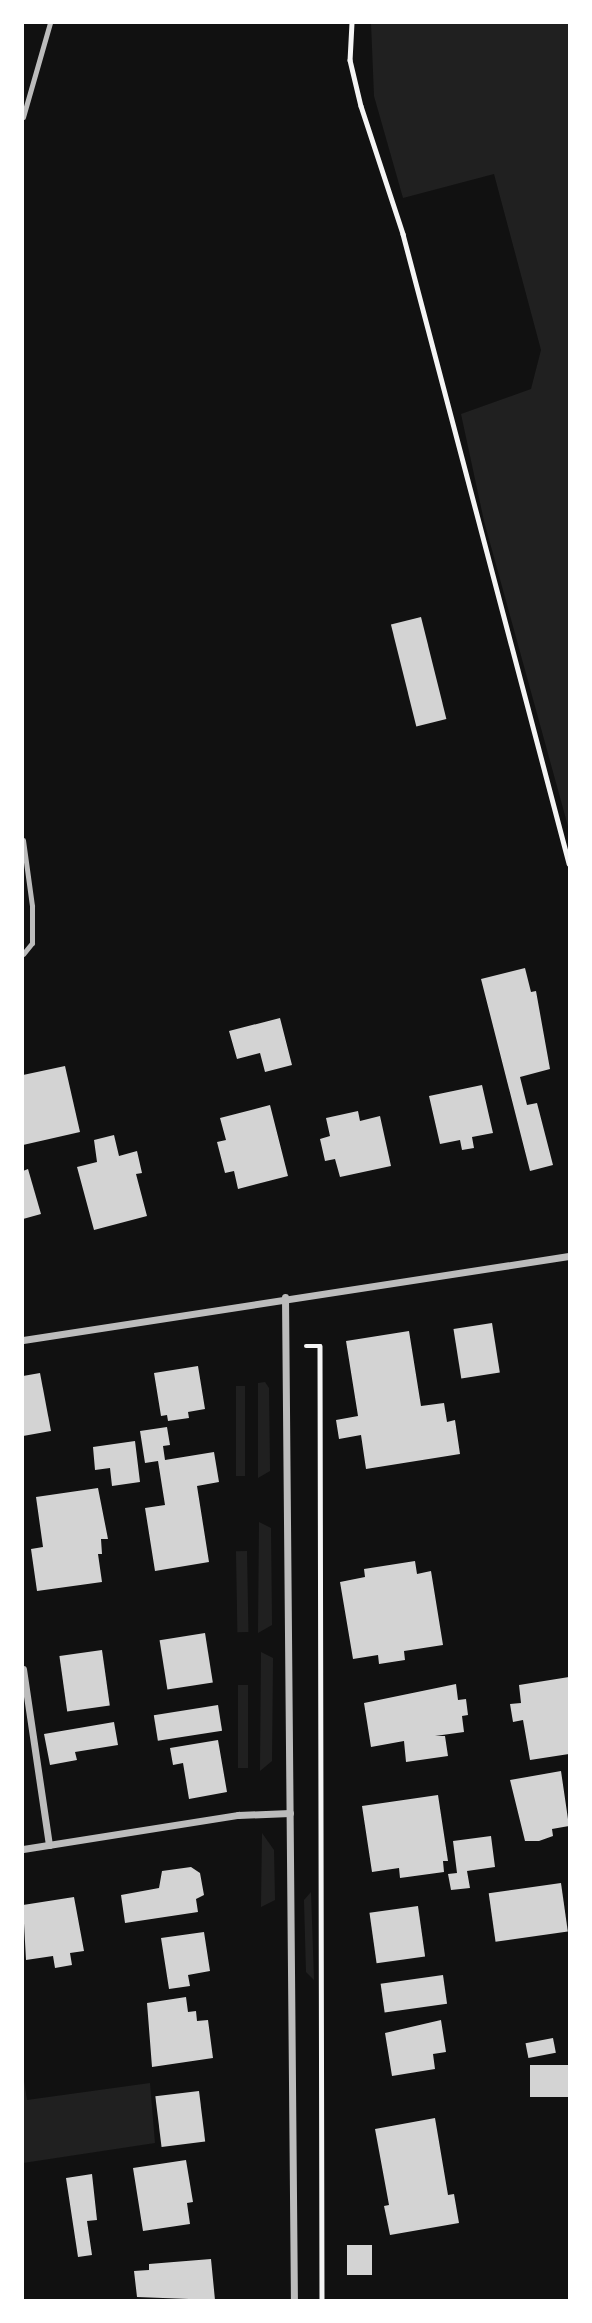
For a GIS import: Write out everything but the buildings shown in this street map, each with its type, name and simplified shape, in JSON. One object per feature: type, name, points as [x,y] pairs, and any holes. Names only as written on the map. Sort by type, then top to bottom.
[{"type":"street","points":[[23,1339],[285,1297],[569,1256]]},
{"type":"street","points":[[285,1297],[294,2300]]},
{"type":"street","points":[[23,1670],[49,1845]]},
{"type":"street","points":[[23,1849],[238,1815],[290,1813]]},
{"type":"lane","points":[[23,117],[50,23]]},
{"type":"lane","points":[[23,841],[32,906],[32,943],[23,954]]},
{"type":"path","points":[[352,23],[351,60],[361,106],[403,234],[569,863]]},
{"type":"path","points":[[287,1346],[320,1346],[322,2300]]},
{"type":"shaded area","points":[[371,23],[569,23],[569,830],[484,521],[461,414],[531,389],[541,350],[494,174],[403,198],[374,96]]},
{"type":"shaded area","points":[[265,1382],[269,1388],[270,1471],[258,1478],[258,1383]]},
{"type":"shaded area","points":[[236,1386],[245,1386],[245,1476],[236,1476]]},
{"type":"shaded area","points":[[259,1522],[271,1528],[272,1625],[258,1633]]},
{"type":"shaded area","points":[[236,1551],[247,1551],[248,1632],[237,1632]]},
{"type":"shaded area","points":[[261,1652],[273,1658],[272,1761],[260,1771]]},
{"type":"shaded area","points":[[238,1685],[248,1685],[248,1768],[238,1768]]},
{"type":"shaded area","points":[[262,1833],[274,1850],[275,1900],[261,1907]]},
{"type":"shaded area","points":[[311,1892],[314,1980],[306,1972],[304,1900]]},
{"type":"shaded area","points":[[23,2074],[27,2100],[150,2083],[155,2143],[23,2163]]}]
